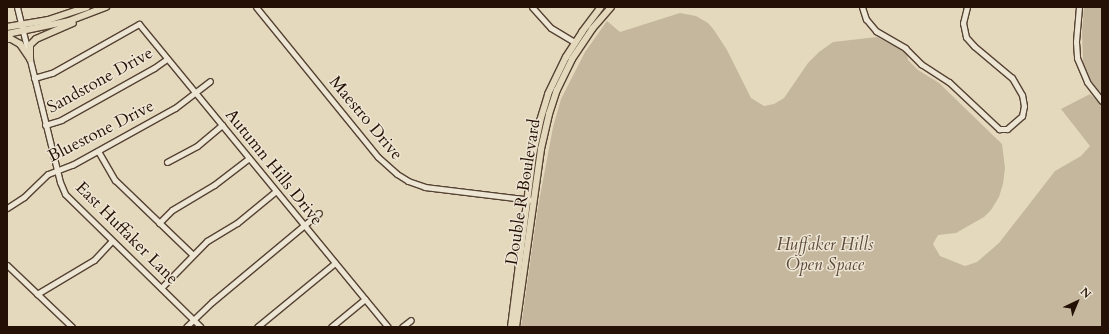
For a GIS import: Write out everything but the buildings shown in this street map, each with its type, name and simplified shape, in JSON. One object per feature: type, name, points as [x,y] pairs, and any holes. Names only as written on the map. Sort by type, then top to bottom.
[{"type":"main road","points":[[7,27],[59,17],[87,7]]},
{"type":"main road","points":[[7,34],[23,32],[69,21],[106,7]]},
{"type":"main road","name":"Double R Boulevard","points":[[516,327],[530,200],[533,155],[541,116],[555,78],[574,42],[602,7]]},
{"type":"main road","name":"Double R Boulevard","points":[[511,327],[530,200],[543,136],[557,90],[579,49],[611,7]]},
{"type":"main road","points":[[30,59],[30,45],[36,39],[95,11]]},
{"type":"main road","points":[[7,39],[16,41],[20,44],[30,59]]},
{"type":"street","name":"East Huffaker Lane","points":[[16,7],[62,188],[70,200],[201,327]]},
{"type":"street","name":"Maestro Drive","points":[[256,7],[378,157],[397,174],[408,181],[424,187],[530,200]]},
{"type":"street","points":[[532,7],[551,28],[574,42]]},
{"type":"street","points":[[862,7],[866,19],[876,31],[905,48],[921,64],[949,82],[999,129],[1007,129],[1016,122],[1024,111],[1022,95],[1012,78],[966,38],[963,23],[967,7]]},
{"type":"street","points":[[1079,7],[1076,42],[1077,58],[1087,82],[1102,101]]},
{"type":"street","name":"Autumn Hills Drive","points":[[34,78],[52,73],[139,24],[388,327]]},
{"type":"street","name":"Sandstone Drive","points":[[46,125],[61,120],[154,68],[167,58]]},
{"type":"street","name":"Bluestone Drive","points":[[7,208],[24,197],[48,174],[72,165],[176,108],[210,81]]},
{"type":"street","points":[[167,162],[197,146],[222,125]]},
{"type":"street","points":[[98,151],[115,180],[193,255]]},
{"type":"street","points":[[160,223],[172,210],[214,186],[249,158]]},
{"type":"street","points":[[161,288],[207,241],[236,223],[276,191]]},
{"type":"street","points":[[186,327],[212,302],[319,213]]},
{"type":"street","points":[[37,294],[94,260],[112,241]]},
{"type":"street","points":[[257,327],[335,263]]},
{"type":"street","points":[[7,265],[72,327]]},
{"type":"street","points":[[331,327],[365,299]]},
{"type":"street","points":[[402,327],[411,320]]},
{"type":"green space","points":[[1084,7],[1102,7],[1102,95],[1086,74],[1083,64],[1082,31]]},
{"type":"green space","name":"Huffaker Hills Open Space","points":[[680,13],[696,16],[708,23],[727,50],[751,98],[764,106],[774,104],[784,98],[808,63],[819,52],[833,42],[877,37],[907,53],[908,60],[918,70],[939,83],[1002,144],[1005,168],[1003,184],[999,197],[991,210],[984,217],[956,233],[938,235],[933,244],[940,256],[965,266],[977,262],[999,243],[1055,171],[1081,156],[1090,146],[1061,109],[1090,94],[1102,105],[1102,327],[521,327],[538,207],[553,127],[561,99],[585,52],[607,21],[620,32]]}]
